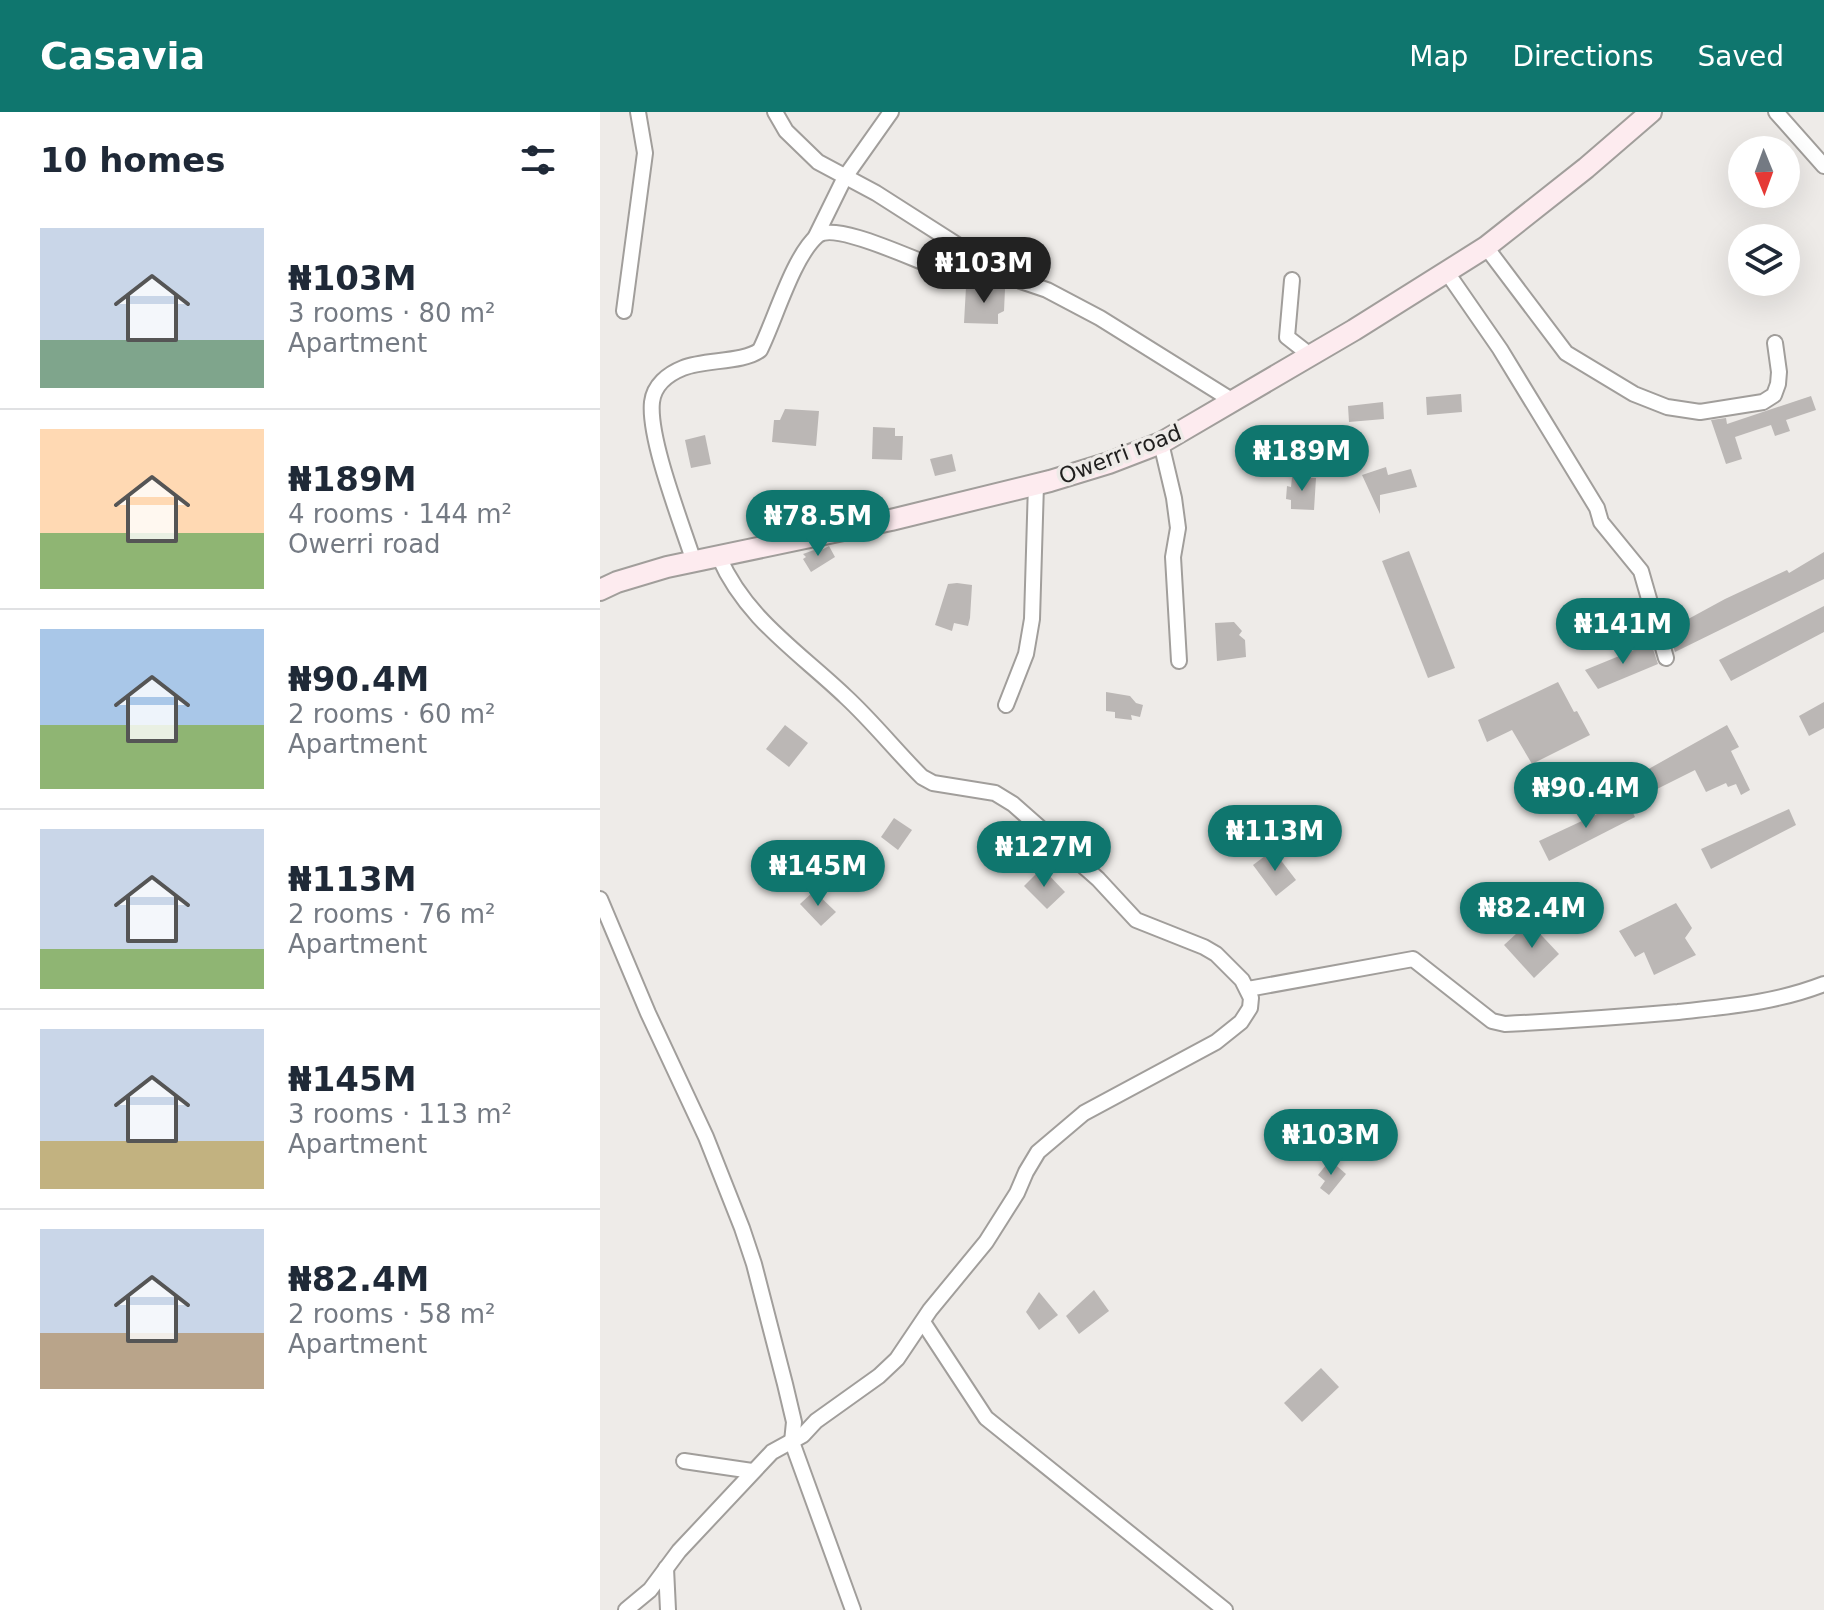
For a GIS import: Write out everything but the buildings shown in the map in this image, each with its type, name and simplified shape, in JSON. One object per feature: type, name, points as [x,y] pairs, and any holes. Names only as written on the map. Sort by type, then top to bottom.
[{"type":"main road","name":"Owerri road","points":[[600,590],[667,567],[891,520],[1036,484],[1109,463],[1161,443],[1486,247],[1651,112]]},
{"type":"street","points":[[624,311],[645,153],[638,112]]},
{"type":"street","points":[[775,112],[786,131],[818,162],[876,193],[1006,276],[1047,290],[1100,318],[1233,401]]},
{"type":"street","points":[[694,562],[652,420],[652,400],[660,383],[680,369],[696,363],[745,357],[760,350],[804,252],[816,236],[845,177],[891,112]]},
{"type":"street","points":[[1776,112],[1824,166]]},
{"type":"street","points":[[816,236],[822,232],[847,234],[932,265],[983,276],[1006,276]]},
{"type":"street","points":[[1486,247],[1566,353],[1634,394],[1667,407],[1700,412],[1763,402],[1774,395],[1778,384],[1775,343]]},
{"type":"street","points":[[1446,271],[1508,362],[1597,508],[1601,522],[1641,571],[1666,658]]},
{"type":"street","points":[[1292,280],[1287,337],[1310,355]]},
{"type":"street","points":[[1161,443],[1178,528],[1173,557],[1179,661]]},
{"type":"street","points":[[1006,705],[1026,654],[1032,619],[1036,484]]},
{"type":"street","points":[[626,1610],[650,1590],[666,1568],[772,1452],[798,1438],[897,1359],[986,1242],[1038,1152],[1084,1113],[1216,1042],[1241,1022],[1250,1008],[1248,989],[1233,969],[1204,947],[1136,920],[1098,879],[1013,804],[995,793],[933,783],[922,777],[848,698],[769,630],[742,599],[727,577],[719,557]]},
{"type":"street","points":[[600,899],[665,1053],[706,1137],[742,1228],[765,1304],[798,1438],[853,1610]]},
{"type":"street","points":[[1248,989],[1413,959],[1492,1021],[1505,1024],[1603,1019],[1761,1003],[1796,995],[1824,984]]},
{"type":"street","points":[[923,1322],[986,1418],[1225,1610]]},
{"type":"street","points":[[684,1461],[752,1471]]},
{"type":"street","points":[[666,1568],[668,1610]]}]
